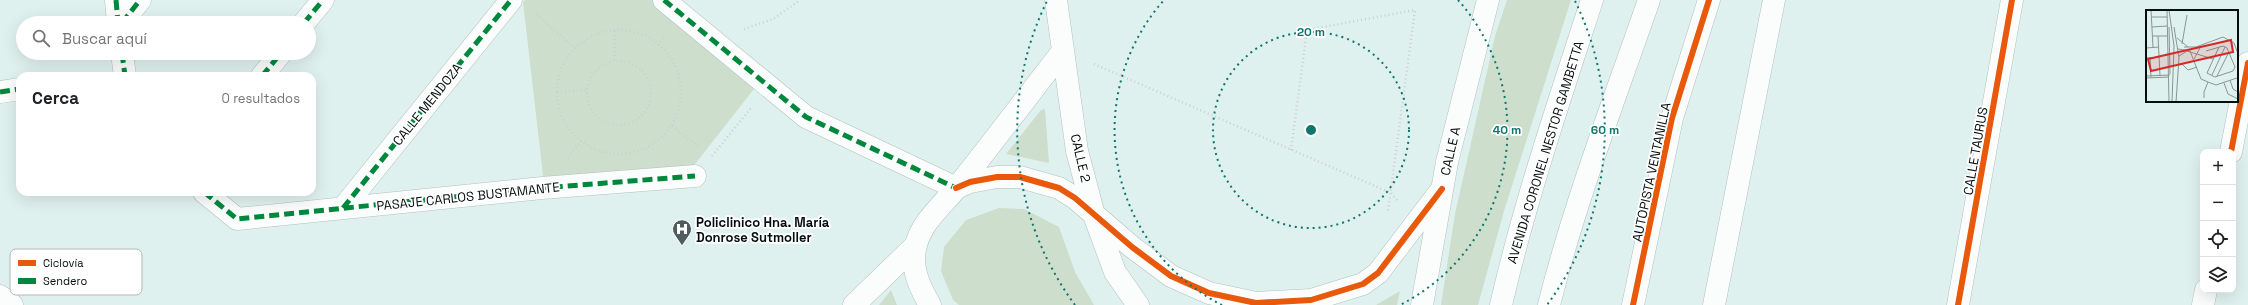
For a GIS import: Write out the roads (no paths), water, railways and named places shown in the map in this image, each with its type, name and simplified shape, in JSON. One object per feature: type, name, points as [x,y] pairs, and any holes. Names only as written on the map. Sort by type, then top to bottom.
[{"type":"main road","points":[[116,0],[117,16]]},
{"type":"main road","points":[[127,16],[140,0]]},
{"type":"main road","points":[[310,16],[323,0]]},
{"type":"main road","name":"CALLE MENDOZA","points":[[343,208],[510,0]]},
{"type":"main road","points":[[664,0],[806,117],[956,188],[984,178],[1020,177],[1059,188],[1075,198],[1132,247],[1171,276],[1210,292],[1256,303],[1311,300],[1363,284],[1378,273],[1442,189]]},
{"type":"main road","name":"CALLE 2","points":[[1056,0],[1062,52],[1077,151],[1094,215],[1115,272],[1138,305]]},
{"type":"main road","name":"CALLE A","points":[[1422,305],[1447,162],[1488,0]]},
{"type":"main road","name":"AVENIDA CORONEL NESTOR GAMBETTA","points":[[1501,305],[1512,258],[1546,143],[1592,0]]},
{"type":"main road","points":[[1549,305],[1559,265],[1595,154],[1649,0]]},
{"type":"main road","name":"AUTOPISTA VENTANILLA","points":[[1633,305],[1672,118],[1710,0]]},
{"type":"main road","points":[[1714,305],[1774,0]]},
{"type":"main road","name":"CALLE TAURUS","points":[[1960,305],[2012,0]]},
{"type":"main road","points":[[930,305],[916,276],[914,262],[916,245],[922,231],[932,216],[956,188],[1062,52]]},
{"type":"main road","points":[[122,60],[123,72]]},
{"type":"main road","points":[[265,72],[275,60]]},
{"type":"main road","points":[[2232,149],[2248,63]]},
{"type":"main road","points":[[0,92],[16,90]]},
{"type":"main road","name":"PASAJE CARLOS BUSTAMANTE","points":[[209,196],[233,217],[240,218],[542,188],[695,176]]},
{"type":"main road","points":[[854,305],[916,245]]},
{"type":"main road","points":[[2203,305],[2205,293]]},
{"type":"main road","points":[[0,296],[12,305]]},
{"type":"place","name":"Policlinico Hna. María Donrose Sutmoller","points":[[682,246]]}]
